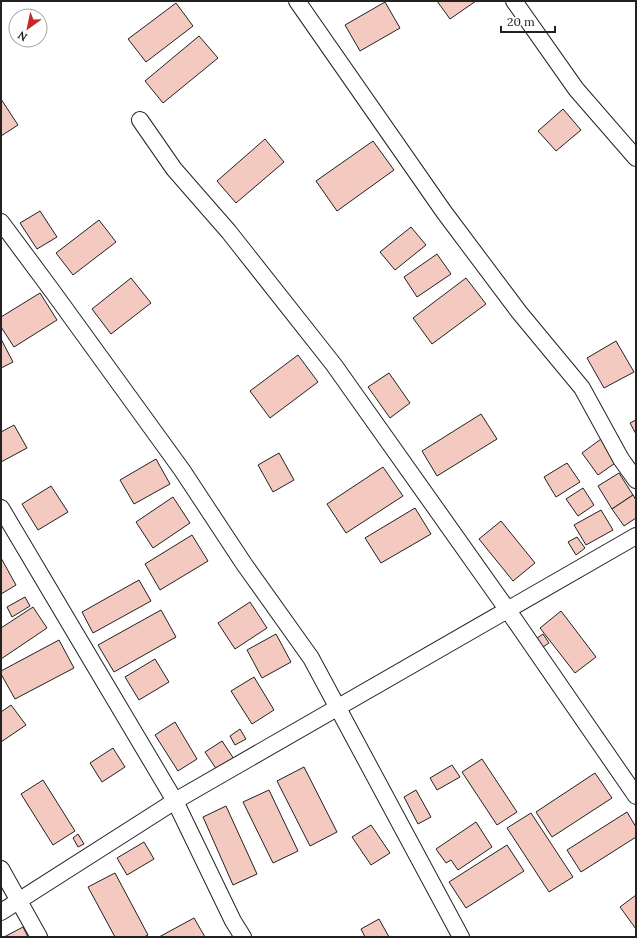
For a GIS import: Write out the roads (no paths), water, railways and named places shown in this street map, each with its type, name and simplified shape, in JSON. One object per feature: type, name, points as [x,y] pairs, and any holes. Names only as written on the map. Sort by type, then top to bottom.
[{"type":"street","points":[[297,1],[444,212],[519,312],[582,388],[621,459],[636,480]]},
{"type":"street","points":[[514,1],[576,89],[636,158]]},
{"type":"street","points":[[140,120],[174,170],[229,232],[334,365],[508,609],[636,796]]},
{"type":"street","points":[[1,222],[58,298],[182,470],[244,564],[311,658],[461,937]]},
{"type":"street","points":[[1,508],[175,801],[233,921],[243,937]]},
{"type":"street","points":[[1,912],[175,801],[636,536]]},
{"type":"street","points":[[1,869],[39,937]]}]
